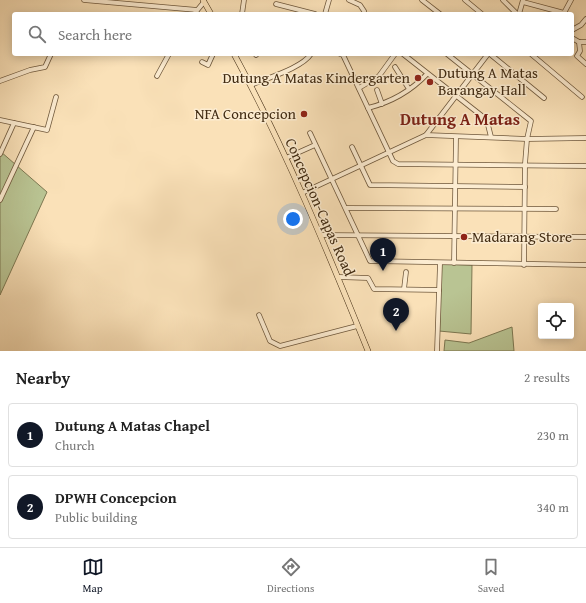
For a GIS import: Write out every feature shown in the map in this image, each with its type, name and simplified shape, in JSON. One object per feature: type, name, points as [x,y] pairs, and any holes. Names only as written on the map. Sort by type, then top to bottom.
[{"type":"main road","points":[[203,1],[210,12]]},
{"type":"main road","name":"Concepcion-Capas Road","points":[[235,56],[251,85],[321,234],[368,351]]},
{"type":"street","points":[[84,0],[197,10],[203,1]]},
{"type":"street","points":[[242,12],[244,0]]},
{"type":"street","points":[[326,12],[329,0]]},
{"type":"street","points":[[349,0],[360,5],[364,11]]},
{"type":"street","points":[[422,0],[437,12]]},
{"type":"street","points":[[464,0],[479,12]]},
{"type":"street","points":[[503,0],[516,12]]},
{"type":"street","points":[[565,12],[571,0]]},
{"type":"street","points":[[519,12],[523,1],[561,12]]},
{"type":"street","points":[[276,4],[307,12]]},
{"type":"street","points":[[574,29],[581,25],[586,19]]},
{"type":"street","points":[[574,39],[579,42],[586,42]]},
{"type":"street","points":[[579,42],[580,51],[577,56],[586,64]]},
{"type":"street","points":[[0,81],[30,70],[45,67],[50,56]]},
{"type":"street","points":[[157,76],[168,56]]},
{"type":"street","points":[[202,62],[208,64],[212,56]]},
{"type":"street","points":[[251,85],[297,65],[307,60],[310,56]]},
{"type":"street","points":[[343,56],[393,161],[398,164],[525,164],[586,166]]},
{"type":"street","points":[[359,88],[379,76],[394,56]]},
{"type":"street","points":[[405,56],[487,121],[491,137]]},
{"type":"street","points":[[450,56],[530,119],[531,124],[526,139],[524,264]]},
{"type":"street","points":[[302,193],[426,135],[487,56]]},
{"type":"street","points":[[492,56],[544,98]]},
{"type":"street","points":[[533,56],[582,97]]},
{"type":"street","points":[[395,67],[409,89]]},
{"type":"street","points":[[368,108],[390,102],[427,74]]},
{"type":"street","points":[[377,90],[382,104]]},
{"type":"street","points":[[0,120],[45,130],[48,129],[56,97]]},
{"type":"street","points":[[0,154],[14,123]]},
{"type":"street","points":[[0,200],[34,127]]},
{"type":"street","points":[[310,133],[368,258],[373,262],[586,265]]},
{"type":"street","points":[[426,135],[526,139],[586,138]]},
{"type":"street","points":[[454,263],[456,137]]},
{"type":"street","points":[[286,158],[316,145]]},
{"type":"street","points":[[352,147],[370,185],[525,187]]},
{"type":"street","points":[[346,208],[556,209]]},
{"type":"street","points":[[321,234],[358,236],[586,237]]},
{"type":"street","points":[[437,351],[440,263]]},
{"type":"street","points":[[404,289],[406,272]]},
{"type":"street","points":[[339,277],[368,278],[376,295]]},
{"type":"street","points":[[374,289],[439,290]]},
{"type":"street","points":[[259,315],[270,340],[280,346],[358,326]]},
{"type":"green space","points":[[0,151],[47,192],[0,295]]},
{"type":"green space","points":[[441,264],[472,265],[471,334],[439,331]]},
{"type":"green space","points":[[512,327],[514,351],[444,351],[445,340],[469,343]]},
{"type":"place","name":"Dutung A Matas Kindergarten","points":[[418,78]]},
{"type":"place","name":"Dutung A Matas Barangay Hall","points":[[430,82]]},
{"type":"place","name":"NFA Concepcion","points":[[304,114]]},
{"type":"place","name":"Madarang Store","points":[[464,237]]},
{"type":"place","name":"Dutung A Matas Chapel","points":[[383,271]]},
{"type":"place","name":"DPWH Concepcion","points":[[396,331]]},
{"type":"district","name":"Dutung A Matas","points":[[460,119]]}]
